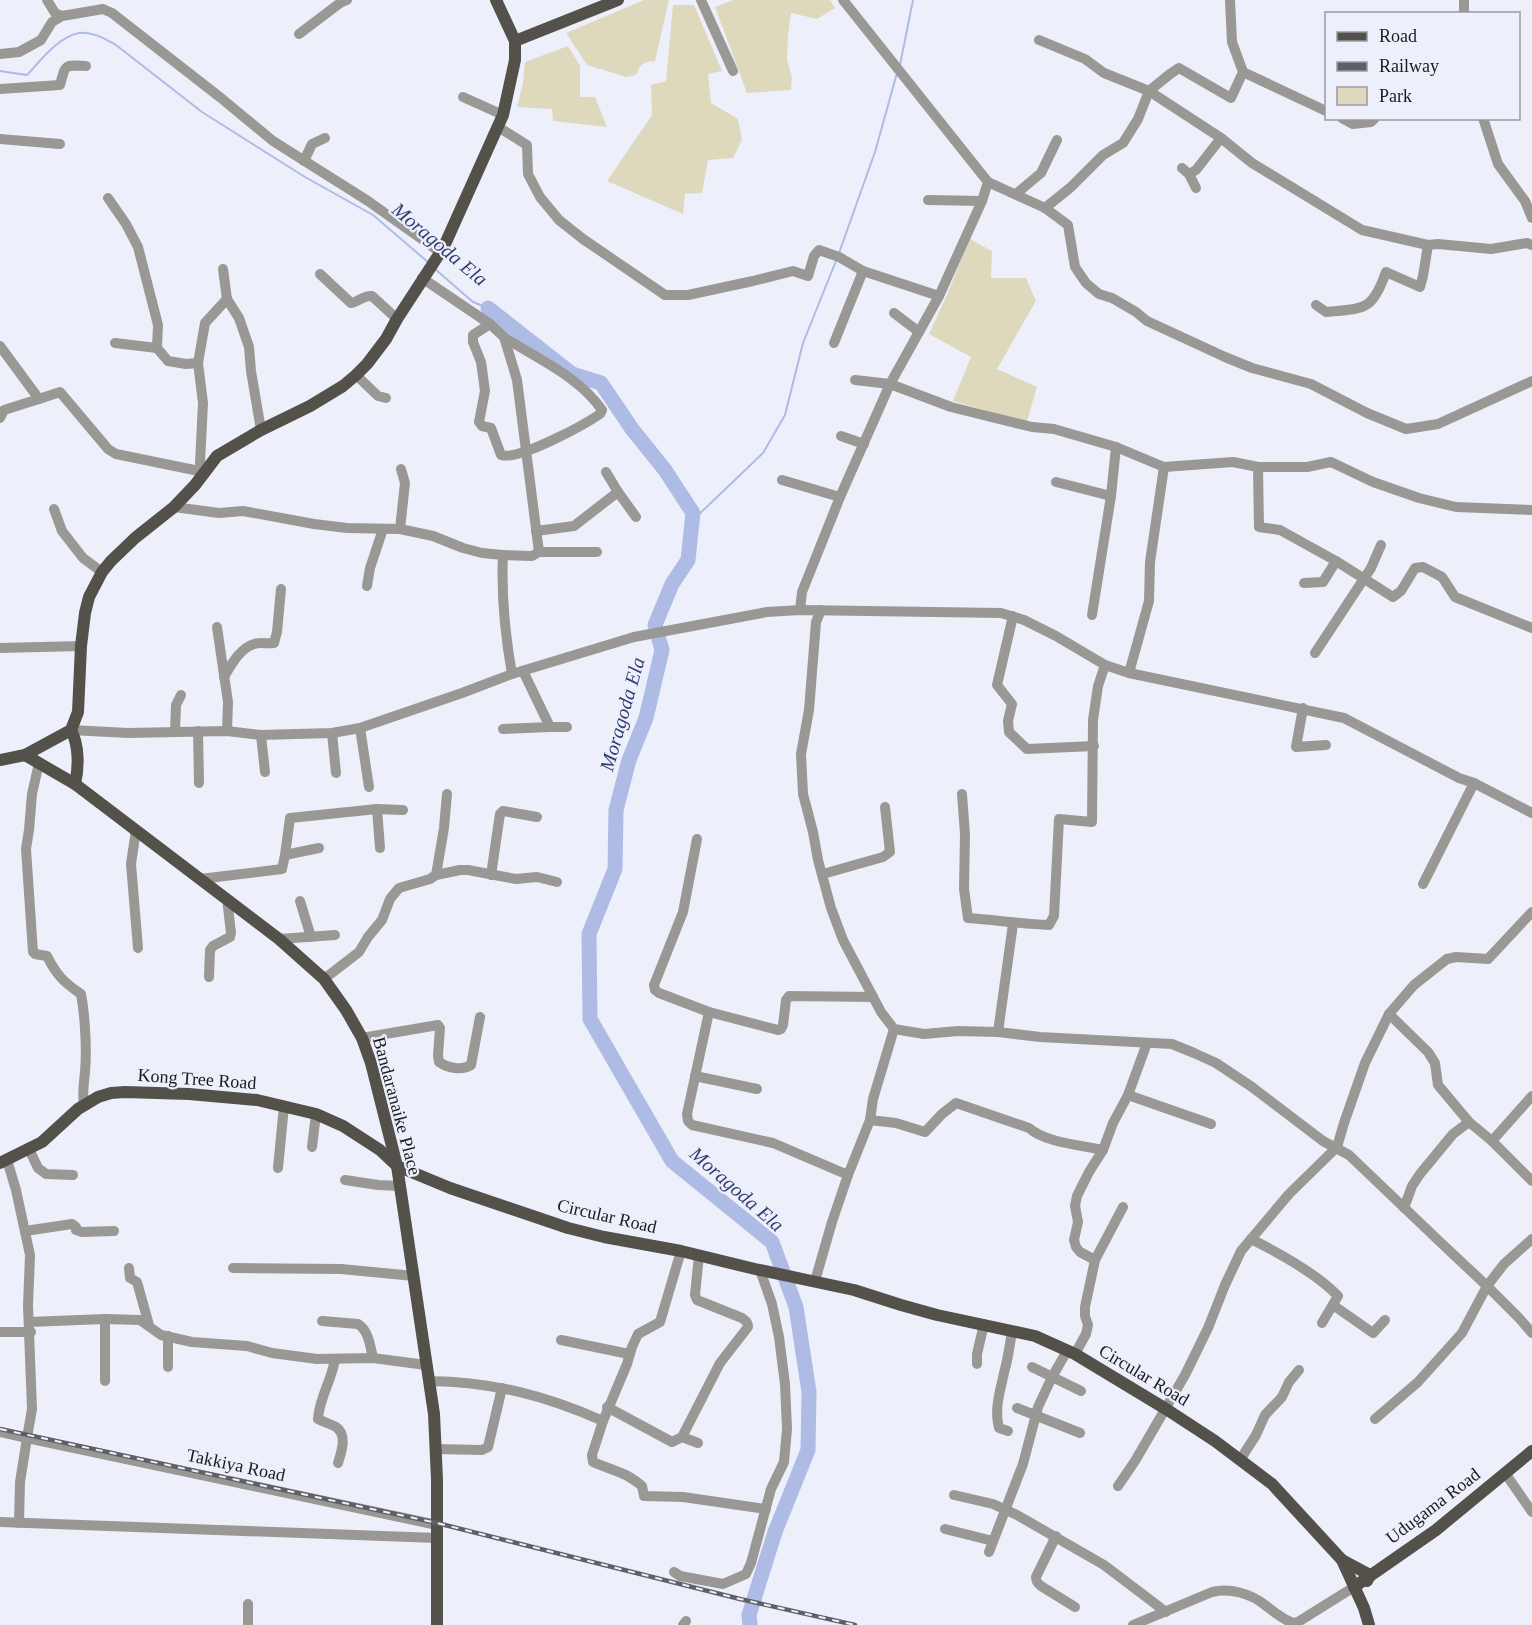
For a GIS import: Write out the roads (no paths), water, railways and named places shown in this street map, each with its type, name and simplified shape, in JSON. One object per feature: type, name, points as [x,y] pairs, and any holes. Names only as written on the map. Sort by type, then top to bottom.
[{"type":"main road","points":[[0,760],[26,755],[71,730],[78,712],[85,613],[89,597],[102,572],[111,561],[135,538],[174,507],[195,485],[217,456],[343,386],[367,364],[386,339],[439,254],[500,121],[515,60],[515,41],[496,0]]},
{"type":"main road","points":[[515,41],[618,0]]},
{"type":"main road","points":[[71,730],[76,739],[77,776],[75,784]]},
{"type":"main road","name":"Bandaranaike Place","points":[[26,755],[75,784],[279,939],[324,979],[362,1038],[371,1064],[397,1166],[434,1414],[437,1625]]},
{"type":"main road","name":"Kong Tree Road","points":[[3,1162],[42,1142],[84,1105],[98,1096],[125,1092],[231,1097],[256,1100],[316,1114],[344,1126],[380,1150],[397,1166]]},
{"type":"main road","name":"Circular Road","points":[[397,1166],[450,1188],[568,1228],[854,1290],[901,1305],[1035,1336],[1071,1353],[1166,1409],[1215,1441],[1272,1484],[1342,1560],[1364,1608],[1369,1625]]},
{"type":"main road","name":"Udugama Road","points":[[1354,1587],[1436,1530],[1532,1451]]},
{"type":"main road","points":[[1342,1560],[1370,1575],[1364,1594],[1364,1608]]},
{"type":"street","points":[[47,0],[54,13],[62,16]]},
{"type":"street","points":[[299,34],[347,0]]},
{"type":"street","points":[[701,0],[733,71]]},
{"type":"street","points":[[843,0],[988,182],[1045,208],[1068,225],[1075,267],[1086,283],[1099,294],[1112,298],[1147,321],[1252,368],[1311,384],[1367,413],[1406,429],[1438,424],[1532,381]]},
{"type":"street","points":[[1045,208],[1071,187],[1103,155],[1123,143],[1138,119],[1149,92],[1170,74],[1179,69],[1232,98],[1243,72],[1232,42],[1230,0]]},
{"type":"street","points":[[0,54],[19,52],[41,40],[52,22],[62,16],[103,9],[221,98],[273,141],[368,201],[439,254]]},
{"type":"street","points":[[1039,40],[1085,58],[1104,73],[1149,92],[1221,138],[1252,163],[1362,230],[1428,245],[1491,249],[1527,243],[1532,245]]},
{"type":"street","points":[[0,89],[60,85],[65,68],[69,65],[86,66]]},
{"type":"street","points":[[1243,72],[1325,111]]},
{"type":"street","points":[[463,97],[500,121],[527,145],[528,174],[540,197],[559,220],[665,295],[688,296],[793,271],[808,276],[819,250],[863,271],[939,296]]},
{"type":"street","points":[[1346,120],[1353,124],[1373,120]]},
{"type":"street","points":[[1484,120],[1498,164],[1525,201],[1532,218]]},
{"type":"street","points":[[0,138],[60,144]]},
{"type":"street","points":[[304,161],[312,144],[325,138]]},
{"type":"street","points":[[1196,188],[1186,171],[1196,171],[1221,138]]},
{"type":"street","points":[[1016,194],[1041,173],[1057,140]]},
{"type":"street","points":[[800,609],[802,592],[840,497],[890,384],[939,296],[982,201],[988,182]]},
{"type":"street","points":[[108,198],[138,247],[158,325],[158,348],[168,361],[198,363]]},
{"type":"street","points":[[928,200],[982,201]]},
{"type":"street","points":[[1316,305],[1326,312],[1359,308],[1369,304],[1380,290],[1386,272],[1420,287],[1428,245]]},
{"type":"street","points":[[223,269],[227,299],[239,318],[249,347],[261,430]]},
{"type":"street","points":[[834,343],[863,271]]},
{"type":"street","points":[[320,274],[351,303],[372,296],[397,319]]},
{"type":"street","points":[[424,276],[490,324],[504,337],[570,379],[594,398],[602,410],[600,414],[582,426],[526,451],[506,457],[501,455],[491,428],[482,426],[479,422],[485,391],[481,362],[473,342],[473,335],[490,324]]},
{"type":"street","points":[[204,472],[200,463],[203,403],[198,363],[205,323],[227,299]]},
{"type":"street","points":[[894,313],[920,332]]},
{"type":"street","points":[[504,337],[517,380],[538,552]]},
{"type":"street","points":[[115,343],[158,348]]},
{"type":"street","points":[[0,346],[39,399]]},
{"type":"street","points":[[356,375],[378,396],[386,398]]},
{"type":"street","points":[[855,380],[890,384],[951,406],[1032,427],[1054,429],[1116,447],[1164,467],[1233,462],[1258,467],[1307,467],[1331,462],[1373,482],[1419,498],[1456,507],[1532,510]]},
{"type":"street","points":[[0,417],[4,410],[60,392],[108,449],[116,454],[204,472]]},
{"type":"street","points":[[841,436],[864,444]]},
{"type":"street","points":[[1092,615],[1111,496],[1116,447]]},
{"type":"street","points":[[1129,672],[1149,601],[1150,562],[1164,467]]},
{"type":"street","points":[[1258,467],[1259,527],[1280,530],[1336,561],[1393,597],[1401,591],[1415,568],[1423,567],[1442,577],[1455,597],[1532,628]]},
{"type":"street","points":[[400,529],[405,483],[401,469]]},
{"type":"street","points":[[606,472],[636,517]]},
{"type":"street","points":[[782,480],[840,497]]},
{"type":"street","points":[[1056,482],[1111,496]]},
{"type":"street","points":[[536,531],[574,526],[618,492]]},
{"type":"street","points":[[174,507],[219,513],[243,511],[347,528],[400,529],[433,536],[472,551],[503,555],[532,556],[538,552],[597,552]]},
{"type":"street","points":[[54,509],[62,531],[82,558],[102,572]]},
{"type":"street","points":[[367,586],[382,529]]},
{"type":"street","points":[[1315,652],[1371,568],[1381,545]]},
{"type":"street","points":[[503,555],[503,609],[506,638],[518,673],[550,727]]},
{"type":"street","points":[[1304,583],[1323,582],[1336,561]]},
{"type":"street","points":[[224,677],[236,658],[247,647],[274,643],[281,590]]},
{"type":"street","points":[[71,730],[128,733],[227,731],[261,735],[332,733],[360,728],[518,673],[634,637],[767,612],[800,609],[1001,613],[1014,616],[1056,636],[1105,665],[1344,718],[1532,813]]},
{"type":"street","points":[[821,610],[816,622],[809,710],[801,754],[803,794],[831,908],[843,940],[881,1012],[894,1029],[924,1034],[958,1031],[998,1032],[1040,1037],[1172,1044],[1216,1063],[1252,1087],[1323,1141],[1349,1155],[1487,1286],[1532,1333]]},
{"type":"street","points":[[1014,616],[997,685],[1012,704],[1008,721],[1009,732],[1027,749],[1094,746]]},
{"type":"street","points":[[218,627],[228,702],[227,731]]},
{"type":"street","points":[[0,648],[81,646]]},
{"type":"street","points":[[962,794],[965,834],[964,889],[968,918],[1049,926],[1054,915],[1059,819],[1092,822],[1093,720],[1098,686],[1105,665]]},
{"type":"street","points":[[175,732],[176,705],[181,695]]},
{"type":"street","points":[[1303,708],[1296,747],[1326,745]]},
{"type":"street","points":[[503,729],[567,727]]},
{"type":"street","points":[[360,728],[369,787]]},
{"type":"street","points":[[198,731],[199,783]]},
{"type":"street","points":[[332,733],[336,773]]},
{"type":"street","points":[[261,735],[265,772]]},
{"type":"street","points":[[39,762],[32,794],[30,830],[26,849],[33,952],[47,956],[65,984],[81,994],[86,1048],[82,1092],[84,1105]]},
{"type":"street","points":[[1424,884],[1474,783]]},
{"type":"street","points":[[436,875],[447,794]]},
{"type":"street","points":[[823,874],[883,857],[890,852],[885,807]]},
{"type":"street","points":[[200,879],[282,869],[290,818],[377,809],[403,810]]},
{"type":"street","points":[[377,809],[380,848]]},
{"type":"street","points":[[491,875],[500,814],[503,812],[537,817]]},
{"type":"street","points":[[136,830],[131,864],[138,948]]},
{"type":"street","points":[[697,839],[683,912],[654,985],[655,990],[709,1012],[778,1030],[783,1025],[786,1000],[789,996],[873,997]]},
{"type":"street","points":[[285,855],[319,848]]},
{"type":"street","points":[[324,979],[359,952],[382,920],[390,899],[399,888],[436,875],[460,870],[516,879],[537,877],[557,882]]},
{"type":"street","points":[[209,977],[210,950],[230,937],[231,933],[227,899]]},
{"type":"street","points":[[300,901],[311,937]]},
{"type":"street","points":[[1118,1486],[1185,1375],[1241,1251],[1289,1194],[1337,1147],[1365,1063],[1389,1014],[1414,985],[1447,959],[1488,958],[1532,912]]},
{"type":"street","points":[[998,1032],[1013,924]]},
{"type":"street","points":[[279,939],[335,935]]},
{"type":"street","points":[[709,1012],[687,1114],[688,1121],[692,1125],[773,1143],[848,1174]]},
{"type":"street","points":[[1389,1014],[1428,1052],[1436,1063],[1438,1085],[1469,1122],[1492,1141],[1532,1181]]},
{"type":"street","points":[[362,1038],[438,1025],[440,1028],[439,1062],[445,1066],[467,1068],[471,1065],[480,1017]]},
{"type":"street","points":[[815,1281],[848,1174],[870,1120],[873,1099],[894,1029]]},
{"type":"street","points":[[1095,1260],[1080,1252],[1074,1240],[1078,1222],[1075,1206],[1077,1196],[1103,1150],[1113,1123],[1128,1095],[1147,1043]]},
{"type":"street","points":[[695,1076],[757,1089]]},
{"type":"street","points":[[1128,1095],[1211,1124]]},
{"type":"street","points":[[1492,1141],[1532,1096]]},
{"type":"street","points":[[870,1120],[896,1122],[925,1132],[956,1103],[1029,1128],[1035,1134],[1103,1150]]},
{"type":"street","points":[[278,1168],[284,1106]]},
{"type":"street","points":[[312,1147],[316,1114]]},
{"type":"street","points":[[1404,1208],[1412,1186],[1420,1174],[1453,1134],[1469,1122]]},
{"type":"street","points":[[29,1149],[38,1168],[46,1174],[73,1175]]},
{"type":"street","points":[[3,1162],[16,1190],[30,1255],[32,1409],[20,1482],[19,1522]]},
{"type":"street","points":[[345,1180],[378,1185],[400,1185]]},
{"type":"street","points":[[945,1529],[990,1544],[1023,1464],[1035,1416],[1052,1377],[1086,1334],[1088,1325],[1085,1307],[1095,1260],[1123,1207]]},
{"type":"street","points":[[25,1231],[72,1224],[79,1232],[114,1232]]},
{"type":"street","points":[[1251,1239],[1293,1263],[1338,1296],[1322,1323]]},
{"type":"street","points":[[1375,1419],[1418,1382],[1462,1333],[1487,1286],[1504,1264],[1532,1239]]},
{"type":"street","points":[[681,1251],[663,1318],[639,1334],[629,1354],[627,1364],[607,1407],[592,1455],[593,1462],[621,1472],[642,1486],[644,1496],[683,1497],[766,1509]]},
{"type":"street","points":[[607,1407],[672,1442],[682,1437],[720,1363],[748,1327],[747,1321],[742,1318],[698,1300],[695,1295],[699,1255]]},
{"type":"street","points":[[129,1268],[130,1278],[137,1282],[149,1325]]},
{"type":"street","points":[[233,1268],[332,1269],[414,1276]]},
{"type":"street","points":[[674,1572],[680,1576],[723,1584],[746,1574],[771,1489],[784,1462],[788,1428],[779,1338],[772,1304],[758,1269]]},
{"type":"street","points":[[1333,1305],[1373,1334],[1385,1320]]},
{"type":"street","points":[[105,1319],[105,1381]]},
{"type":"street","points":[[0,1332],[105,1319],[140,1320],[161,1335],[192,1342],[247,1346],[272,1353],[317,1359],[373,1358],[426,1365]]},
{"type":"street","points":[[322,1322],[358,1324],[363,1327],[373,1358]]},
{"type":"street","points":[[977,1364],[984,1324]]},
{"type":"street","points":[[1008,1431],[999,1428],[996,1417],[1012,1331]]},
{"type":"street","points":[[168,1336],[168,1367]]},
{"type":"street","points":[[561,1340],[629,1354]]},
{"type":"street","points":[[335,1359],[333,1371],[320,1404],[318,1419],[341,1431],[342,1449],[338,1463]]},
{"type":"street","points":[[1032,1367],[1081,1391]]},
{"type":"street","points":[[1240,1460],[1256,1435],[1265,1415],[1282,1397],[1289,1382],[1299,1370]]},
{"type":"street","points":[[429,1381],[459,1382],[526,1392],[575,1408],[603,1421]]},
{"type":"street","points":[[435,1449],[482,1450],[488,1447],[502,1388]]},
{"type":"street","points":[[1017,1408],[1080,1433]]},
{"type":"street","name":"Takkiya Road","points":[[0,1431],[437,1525]]},
{"type":"street","points":[[682,1437],[698,1443]]},
{"type":"street","points":[[1505,1473],[1532,1512]]},
{"type":"street","points":[[954,1494],[993,1504],[1056,1536],[1117,1574],[1167,1612]]},
{"type":"street","points":[[0,1522],[437,1538]]},
{"type":"street","points":[[1056,1536],[1036,1580],[1041,1586],[1075,1607]]},
{"type":"street","points":[[1133,1625],[1222,1590],[1253,1597],[1275,1614],[1293,1623],[1354,1587]]},
{"type":"street","points":[[248,1604],[248,1625]]},
{"type":"waterway","points":[[900,65],[913,0]]},
{"type":"waterway","name":"Moragoda Ela","points":[[0,71],[27,75],[50,50],[71,35],[84,33],[103,38],[116,45],[202,112],[305,177],[373,215],[429,263]]},
{"type":"waterway","points":[[839,253],[875,152],[897,73]]},
{"type":"waterway","points":[[692,521],[763,453],[785,415],[803,343],[836,261]]},
{"type":"waterway","name":"Moragoda Ela","points":[[435,269],[473,302],[488,308]]},
{"type":"waterway","name":"Moragoda Ela","points":[[488,308],[572,374],[601,383],[632,429],[665,470],[693,513],[688,560],[672,584],[655,625],[662,650],[646,718],[629,760],[616,810],[615,869],[589,934],[590,1019],[672,1161],[772,1242],[796,1307],[809,1392],[808,1450],[775,1532],[749,1615],[750,1625]]},
{"type":"railway","points":[[0,1429],[437,1523],[740,1599],[855,1625]]}]
